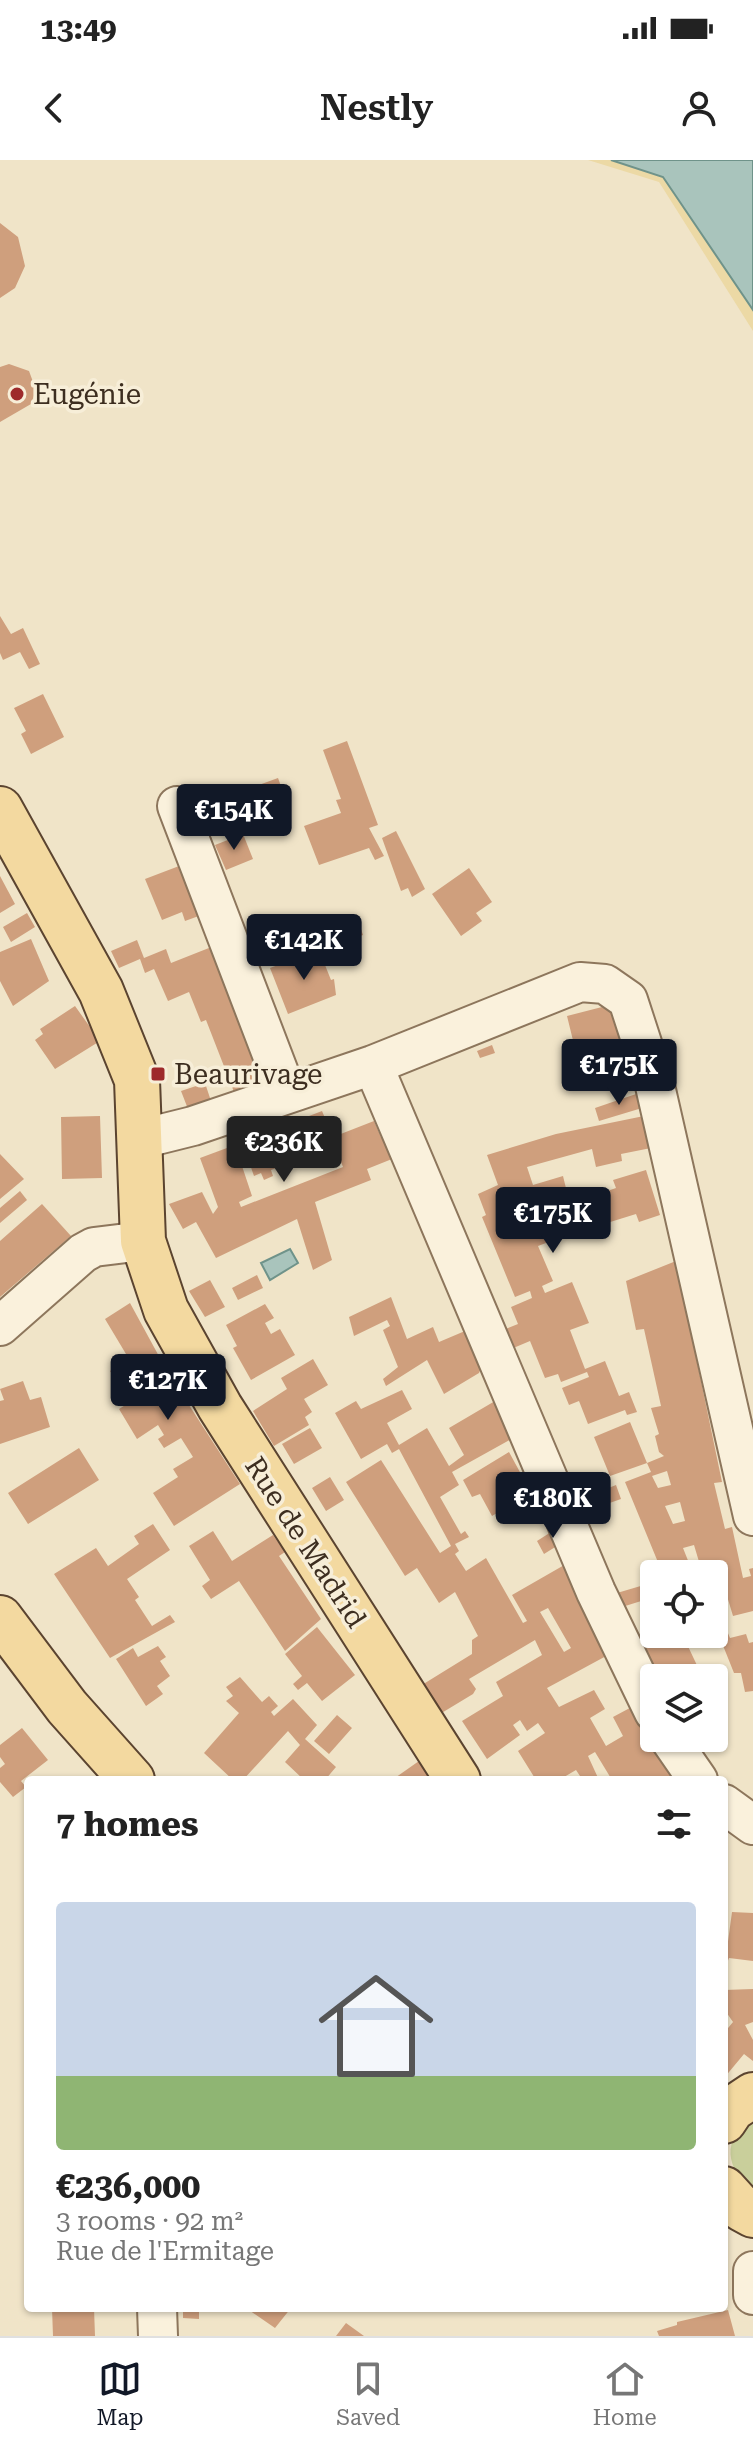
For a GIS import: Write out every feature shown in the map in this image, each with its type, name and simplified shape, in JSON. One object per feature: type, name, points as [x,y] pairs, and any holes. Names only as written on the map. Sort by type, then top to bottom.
[{"type":"main road","name":"Rue de Madrid","points":[[0,809],[101,991],[137,1080],[143,1241],[166,1310],[220,1407],[455,1776]]},
{"type":"main road","points":[[0,1618],[67,1707],[128,1776]]},
{"type":"main road","points":[[728,2193],[742,2209],[753,2215]]},
{"type":"street","points":[[177,806],[286,1091]]},
{"type":"street","points":[[141,1139],[193,1126],[286,1091],[373,1065],[580,982],[605,984],[628,1000],[653,1077],[753,1516]]},
{"type":"street","points":[[373,1065],[596,1592],[640,1683]]},
{"type":"street","points":[[0,1326],[83,1253],[94,1247],[143,1241]]},
{"type":"street","points":[[679,1752],[695,1776]]},
{"type":"street","points":[[728,1807],[753,1825]]},
{"type":"street","points":[[753,2271],[753,2295]]},
{"type":"street","points":[[157,2312],[158,2336]]},
{"type":"green space","points":[[753,2115],[753,2195],[737,2174],[730,2154],[735,2135]]},
{"type":"sand","points":[[588,160],[753,160],[753,331],[659,182]]},
{"type":"water","points":[[611,160],[753,160],[753,310],[663,177]]},
{"type":"water","points":[[290,1249],[298,1263],[270,1280],[261,1263]]},
{"type":"building","points":[[0,223],[18,237],[25,266],[15,288],[0,298]]},
{"type":"building","name":"Eugénie","points":[[9,364],[29,371],[36,390],[31,404],[0,422],[0,367]]},
{"type":"building","points":[[0,616],[11,634],[23,628],[40,664],[29,669],[20,652],[3,660],[0,653]]},
{"type":"building","points":[[43,694],[64,737],[31,754],[21,734],[26,731],[14,708]]},
{"type":"building","points":[[347,741],[378,825],[369,828],[384,856],[375,860],[369,848],[319,865],[304,826],[341,813],[336,800],[341,799],[323,750]]},
{"type":"building","points":[[278,778],[289,808],[232,829],[221,799]]},
{"type":"building","points":[[396,831],[425,889],[412,897],[408,888],[401,891],[382,838]]},
{"type":"building","points":[[243,834],[253,859],[226,870],[215,845]]},
{"type":"building","points":[[187,863],[207,913],[185,921],[182,912],[162,920],[145,879]]},
{"type":"building","points":[[469,868],[492,902],[476,913],[482,921],[461,936],[432,894]]},
{"type":"building","points":[[0,876],[15,904],[0,913]]},
{"type":"building","points":[[27,913],[35,927],[11,942],[3,927]]},
{"type":"building","points":[[358,920],[363,935],[341,943],[335,929]]},
{"type":"building","points":[[31,939],[49,981],[13,1006],[0,981],[0,952]]},
{"type":"building","points":[[137,940],[144,958],[166,949],[171,963],[219,944],[272,1078],[234,1092],[206,1020],[201,1022],[189,992],[168,1001],[154,969],[145,973],[140,959],[119,968],[111,951]]},
{"type":"building","points":[[319,950],[331,980],[334,979],[336,995],[288,1014],[270,968]]},
{"type":"building","points":[[75,1006],[100,1041],[55,1069],[35,1040],[43,1034],[40,1029]]},
{"type":"building","points":[[602,1007],[622,1017],[633,1064],[582,1077],[567,1016]]},
{"type":"building","points":[[492,1045],[495,1053],[480,1058],[477,1051]]},
{"type":"building","points":[[205,1083],[211,1101],[188,1109],[181,1091]]},
{"type":"building","points":[[639,1093],[642,1108],[599,1121],[595,1108]]},
{"type":"building","points":[[322,1111],[333,1137],[374,1121],[381,1137],[398,1130],[407,1153],[367,1169],[371,1180],[315,1202],[332,1260],[313,1270],[297,1219],[216,1258],[196,1222],[183,1229],[169,1204],[202,1192],[213,1214],[218,1207],[200,1158],[235,1145],[252,1196],[239,1202],[241,1207],[343,1167],[339,1157],[319,1165],[314,1153],[271,1170],[273,1176],[264,1180],[261,1173],[254,1176],[242,1142]]},
{"type":"building","points":[[100,1116],[102,1178],[62,1179],[61,1117]]},
{"type":"building","points":[[644,1116],[651,1148],[621,1154],[622,1161],[596,1167],[592,1149],[527,1167],[533,1185],[563,1176],[574,1221],[550,1229],[554,1240],[538,1246],[553,1281],[542,1286],[545,1293],[572,1282],[589,1323],[570,1330],[585,1369],[605,1361],[619,1396],[629,1392],[637,1412],[627,1415],[625,1410],[588,1424],[579,1401],[569,1405],[562,1388],[589,1377],[587,1372],[561,1382],[558,1374],[545,1378],[530,1341],[511,1349],[503,1330],[518,1324],[511,1307],[532,1298],[530,1291],[515,1297],[482,1217],[486,1215],[478,1194],[498,1185],[487,1155],[556,1134]],"holes":[[[537,1194],[546,1219],[531,1224],[522,1200]]]},
{"type":"building","points":[[0,1154],[24,1179],[0,1199]]},
{"type":"building","points":[[646,1170],[660,1215],[639,1222],[636,1214],[607,1223],[603,1212],[593,1215],[587,1198],[616,1188],[613,1180]]},
{"type":"building","points":[[20,1191],[27,1200],[0,1223],[0,1208]]},
{"type":"building","points":[[42,1204],[71,1236],[0,1297],[0,1241]]},
{"type":"building","points":[[676,1261],[722,1482],[714,1483],[725,1529],[732,1527],[743,1578],[751,1576],[749,1569],[753,1568],[753,1611],[733,1616],[728,1599],[728,1560],[698,1560],[694,1545],[683,1548],[688,1560],[657,1560],[625,1482],[651,1472],[647,1463],[664,1456],[659,1452],[655,1436],[659,1434],[651,1408],[661,1406],[644,1329],[636,1330],[626,1281]],"holes":[[[667,1471],[671,1485],[658,1488],[652,1476]],[[680,1502],[685,1521],[673,1524],[665,1506]]]},
{"type":"building","points":[[257,1275],[263,1288],[238,1300],[232,1288]]},
{"type":"building","points":[[210,1280],[225,1307],[205,1317],[189,1291]]},
{"type":"building","points":[[391,1297],[407,1339],[433,1327],[439,1342],[465,1331],[481,1368],[479,1373],[444,1394],[427,1360],[386,1386],[383,1379],[398,1367],[383,1330],[390,1326],[387,1320],[354,1336],[349,1317]]},
{"type":"building","points":[[130,1303],[167,1371],[240,1484],[174,1526],[153,1493],[178,1477],[173,1469],[193,1457],[181,1438],[164,1448],[158,1439],[164,1435],[158,1425],[137,1439],[119,1409],[140,1396],[128,1379],[119,1384],[110,1371],[129,1359],[105,1319]]},
{"type":"building","points":[[265,1304],[274,1318],[265,1323],[271,1334],[280,1329],[295,1355],[251,1380],[233,1348],[237,1346],[226,1325]]},
{"type":"building","points":[[313,1359],[328,1385],[304,1399],[312,1412],[305,1417],[309,1425],[274,1446],[253,1411],[287,1389],[281,1378]]},
{"type":"building","points":[[23,1381],[30,1400],[41,1397],[50,1427],[0,1444],[0,1401],[4,1400],[0,1389]]},
{"type":"building","points":[[402,1390],[412,1409],[387,1423],[399,1445],[427,1428],[449,1466],[464,1455],[449,1428],[495,1401],[515,1437],[452,1472],[459,1485],[440,1497],[461,1534],[465,1531],[469,1537],[455,1544],[459,1551],[455,1554],[466,1571],[486,1558],[523,1623],[527,1621],[512,1595],[573,1560],[608,1655],[547,1688],[559,1707],[594,1690],[605,1709],[590,1718],[606,1746],[623,1736],[613,1717],[640,1703],[640,1752],[657,1752],[671,1776],[610,1776],[595,1752],[588,1756],[597,1776],[580,1776],[576,1770],[566,1776],[534,1776],[518,1751],[545,1733],[538,1723],[527,1731],[520,1720],[513,1725],[520,1735],[487,1759],[462,1721],[503,1696],[496,1682],[542,1655],[535,1640],[469,1679],[476,1689],[473,1694],[435,1717],[417,1688],[472,1654],[472,1640],[478,1636],[455,1592],[439,1603],[417,1568],[405,1576],[346,1482],[381,1460],[440,1553],[451,1546],[399,1449],[392,1453],[387,1444],[361,1459],[335,1413],[356,1401],[361,1409]],"holes":[[[548,1608],[571,1648],[564,1652],[540,1612]]]},
{"type":"building","points":[[630,1422],[647,1463],[610,1476],[594,1437]]},
{"type":"building","points":[[310,1428],[322,1448],[294,1464],[282,1444]]},
{"type":"building","points":[[79,1448],[99,1480],[28,1524],[8,1493]]},
{"type":"building","points":[[509,1452],[521,1474],[516,1477],[526,1496],[492,1516],[480,1494],[472,1497],[463,1480]]},
{"type":"building","points":[[330,1477],[344,1500],[326,1511],[312,1488]]},
{"type":"building","points":[[545,1485],[556,1511],[537,1522],[526,1496]]},
{"type":"building","points":[[616,1485],[621,1499],[578,1514],[573,1502]]},
{"type":"building","points":[[153,1524],[170,1550],[127,1579],[139,1597],[135,1600],[152,1626],[170,1615],[175,1622],[110,1658],[54,1574],[96,1548],[108,1566],[139,1544],[134,1536]]},
{"type":"building","points":[[562,1525],[568,1539],[544,1554],[537,1541]]},
{"type":"building","points":[[213,1531],[232,1561],[273,1535],[285,1552],[279,1556],[321,1619],[285,1651],[239,1581],[211,1599],[202,1586],[210,1580],[189,1546]]},
{"type":"building","points":[[640,1586],[640,1601],[622,1607],[617,1593]]},
{"type":"building","points":[[317,1627],[355,1675],[322,1701],[307,1683],[298,1690],[293,1684],[302,1676],[285,1654]]},
{"type":"building","points":[[728,1633],[730,1638],[746,1634],[749,1643],[753,1642],[753,1691],[745,1692],[741,1673],[734,1673],[724,1648],[728,1648]]},
{"type":"building","points":[[158,1646],[166,1657],[160,1661],[170,1676],[157,1686],[163,1694],[146,1706],[116,1659],[133,1648],[138,1657]]},
{"type":"building","points":[[646,1648],[689,1648],[696,1664],[644,1664],[642,1661]]},
{"type":"building","points":[[240,1677],[262,1702],[269,1696],[278,1706],[271,1712],[274,1716],[293,1699],[317,1725],[305,1739],[336,1767],[328,1776],[300,1776],[285,1762],[300,1745],[288,1731],[247,1776],[229,1776],[204,1753],[239,1713],[226,1701],[233,1696],[226,1687]]},
{"type":"building","points":[[337,1715],[352,1728],[329,1754],[314,1741]]},
{"type":"building","points":[[22,1728],[48,1760],[24,1776],[21,1781],[24,1789],[13,1797],[0,1782],[0,1768],[5,1764],[0,1757],[0,1745]]},
{"type":"building","points":[[419,1761],[428,1776],[398,1776]]},
{"type":"building","points":[[732,1912],[753,1913],[753,1961],[729,1958],[728,1961]]},
{"type":"building","points":[[753,1989],[753,2022],[745,2025],[753,2040],[753,2061],[744,2054],[728,2073],[728,2028],[733,2022],[728,2015],[728,1990]]},
{"type":"building","points":[[728,2310],[735,2336],[659,2336],[657,2331],[677,2325],[677,2322]]},
{"type":"building","points":[[52,2312],[94,2312],[95,2336],[53,2336]]},
{"type":"building","points":[[183,2312],[199,2312],[199,2319],[183,2318]]},
{"type":"building","points":[[252,2312],[288,2312],[275,2328]]},
{"type":"building","points":[[346,2323],[364,2336],[336,2336]]},
{"type":"place","name":"Eugénie","points":[[17,394]]},
{"type":"place","name":"Beaurivage","points":[[158,1074]]}]
